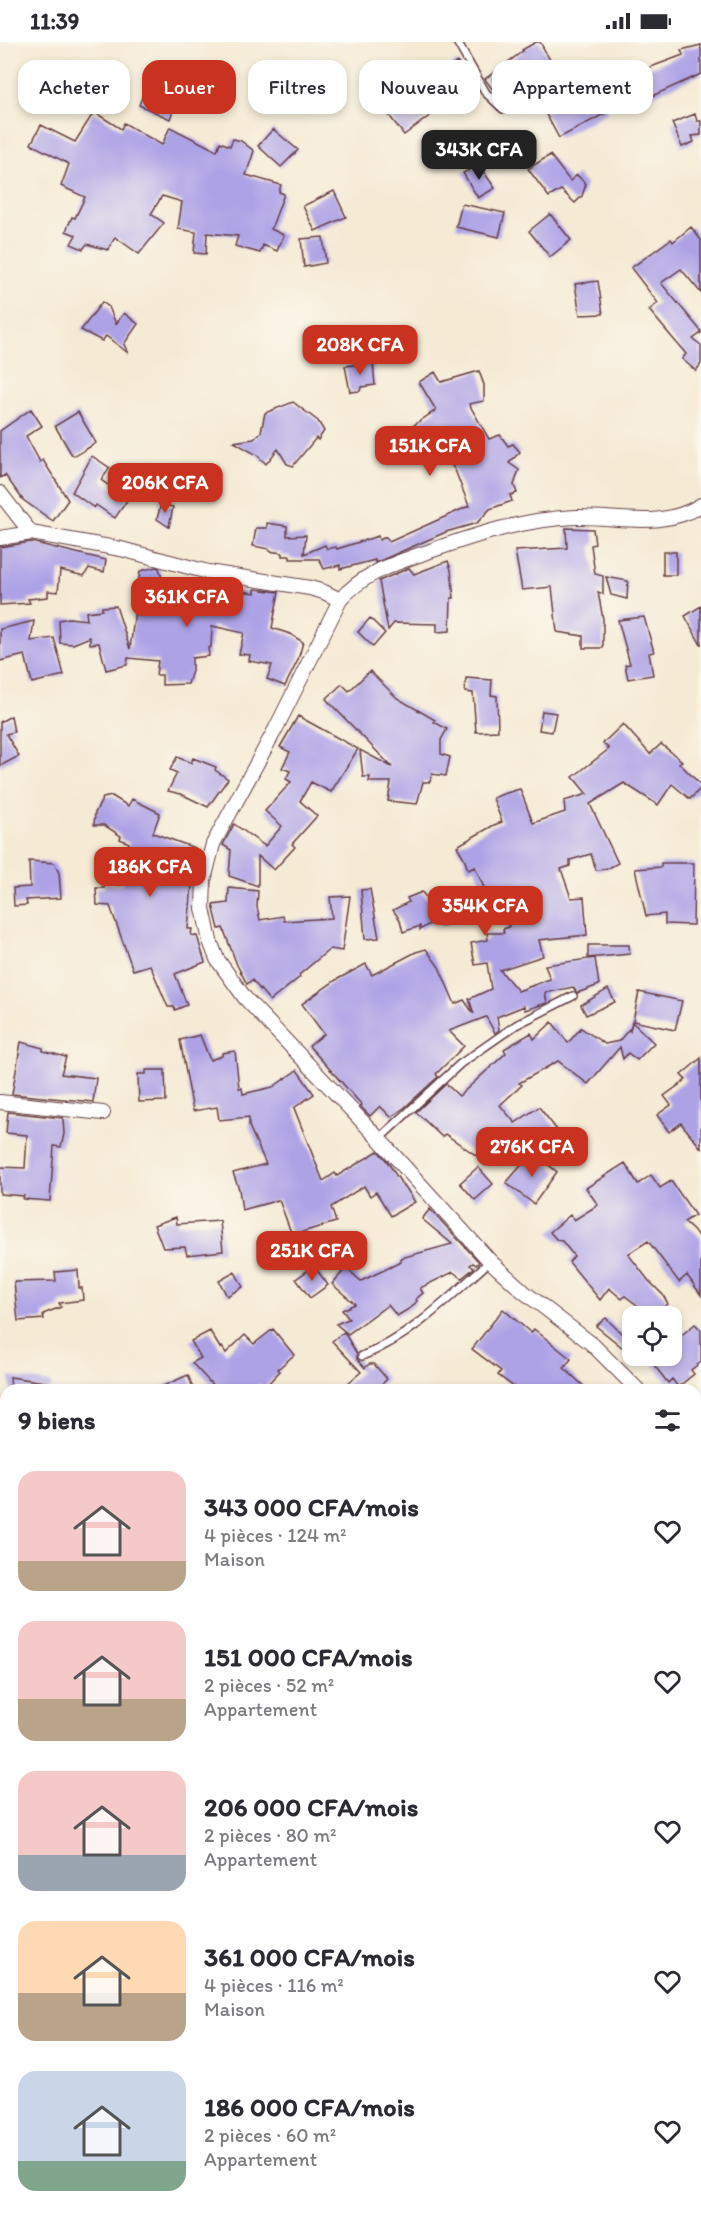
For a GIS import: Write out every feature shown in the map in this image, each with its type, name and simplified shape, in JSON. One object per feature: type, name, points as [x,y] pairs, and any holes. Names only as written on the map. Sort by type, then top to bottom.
[{"type":"street","points":[[0,493],[31,533]]},
{"type":"street","points":[[632,1384],[592,1344],[524,1292],[490,1262],[379,1139],[245,998],[217,959],[202,908],[207,866],[213,844],[280,720],[340,600],[348,590],[376,570],[501,527],[529,521],[578,517],[651,521],[678,515],[701,505]]},
{"type":"street","points":[[0,538],[31,533],[122,549],[198,570],[310,588],[340,600]]},
{"type":"street","points":[[0,1102],[104,1113]]},
{"type":"lane","points":[[457,42],[486,93],[492,99]]},
{"type":"lane","points":[[379,1139],[460,1064],[516,1025],[573,996]]},
{"type":"lane","points":[[362,1356],[382,1348],[421,1320],[490,1262]]},
{"type":"building","points":[[540,42],[550,60],[511,60],[522,50]]},
{"type":"building","points":[[701,45],[701,74],[653,96],[653,66],[683,55],[681,50]]},
{"type":"building","points":[[492,74],[492,89],[485,79]]},
{"type":"building","points":[[93,114],[97,114],[121,129],[124,123],[162,145],[170,127],[217,151],[220,142],[230,146],[233,139],[241,141],[254,151],[246,175],[281,185],[279,192],[284,194],[271,229],[284,235],[277,251],[263,245],[260,253],[235,246],[238,236],[207,233],[206,254],[194,253],[196,232],[178,229],[182,202],[162,196],[151,214],[164,223],[139,254],[115,237],[108,250],[87,244],[83,249],[71,244],[76,235],[66,231],[85,197],[61,186],[69,164],[31,144],[41,125],[75,142]]},
{"type":"building","points":[[159,114],[172,114],[170,119]]},
{"type":"building","points":[[388,114],[432,114],[404,135]]},
{"type":"building","points":[[546,114],[604,114],[559,138]]},
{"type":"building","points":[[695,114],[697,121],[701,121],[701,135],[692,136],[694,142],[682,147],[672,123]]},
{"type":"building","points":[[273,129],[298,150],[281,167],[258,146]]},
{"type":"building","points":[[550,155],[570,181],[577,175],[586,184],[582,196],[575,203],[561,190],[549,197],[528,169]]},
{"type":"building","points":[[479,165],[495,188],[478,198],[463,173]]},
{"type":"building","points":[[334,191],[346,217],[315,231],[303,206]]},
{"type":"building","points":[[462,204],[505,213],[499,237],[456,227]]},
{"type":"building","points":[[550,214],[571,240],[550,257],[529,231]]},
{"type":"building","points":[[691,227],[701,240],[701,293],[681,269],[661,283],[701,331],[693,339],[701,345],[701,364],[696,371],[682,359],[686,354],[649,310],[658,303],[631,268],[671,239],[673,242]]},
{"type":"building","points":[[323,237],[326,263],[304,267],[301,239]]},
{"type":"building","points":[[598,281],[603,314],[580,315],[575,284]]},
{"type":"building","points":[[102,302],[109,307],[116,324],[124,313],[138,324],[124,344],[128,353],[106,336],[102,341],[81,330]]},
{"type":"building","points":[[373,363],[375,385],[361,387],[360,391],[350,392],[345,366]]},
{"type":"building","points":[[479,371],[484,385],[484,401],[469,404],[489,439],[500,435],[508,446],[513,444],[520,452],[509,463],[519,470],[514,485],[517,493],[510,495],[512,501],[490,509],[477,523],[446,532],[375,563],[375,560],[340,569],[340,565],[324,569],[319,559],[290,559],[290,556],[282,556],[282,553],[253,546],[256,528],[267,528],[267,523],[287,526],[287,536],[306,535],[304,554],[325,545],[327,549],[336,547],[337,549],[378,536],[379,540],[386,537],[389,542],[469,506],[455,470],[435,441],[428,446],[414,425],[436,410],[419,382],[435,372],[441,382]]},
{"type":"building","points":[[293,402],[318,421],[324,431],[293,466],[287,464],[278,449],[266,464],[257,455],[234,442],[254,439],[261,432],[265,413]]},
{"type":"building","points":[[31,409],[42,426],[26,436],[40,462],[43,460],[68,500],[53,521],[23,500],[5,475],[0,478],[0,431]]},
{"type":"building","points":[[78,412],[96,443],[77,455],[72,455],[55,426]]},
{"type":"building","points":[[92,456],[110,468],[101,480],[128,499],[115,518],[96,505],[94,508],[72,492]]},
{"type":"building","points":[[161,504],[173,507],[169,527],[157,519]]},
{"type":"building","points":[[566,528],[593,529],[595,544],[591,545],[595,574],[603,576],[603,594],[598,592],[603,619],[603,648],[583,648],[583,636],[557,632],[552,587],[522,590],[515,551],[567,548]]},
{"type":"building","points":[[31,542],[106,560],[104,572],[89,568],[84,576],[60,570],[58,592],[48,591],[48,597],[28,599],[30,603],[0,605],[0,547]]},
{"type":"building","points":[[663,552],[676,552],[676,575],[663,575]]},
{"type":"building","points":[[448,561],[454,598],[451,598],[450,631],[437,632],[437,624],[394,623],[388,630],[379,581],[409,568],[414,574]]},
{"type":"building","points":[[159,568],[163,582],[215,586],[255,593],[255,589],[279,592],[272,628],[290,634],[303,642],[298,660],[285,686],[267,679],[272,665],[249,661],[250,655],[239,654],[244,633],[212,626],[209,656],[192,658],[192,671],[188,684],[162,685],[162,675],[156,675],[158,661],[128,658],[127,665],[106,670],[99,643],[90,644],[90,637],[73,644],[60,643],[59,620],[69,618],[87,620],[86,612],[116,606],[130,649],[140,571]]},
{"type":"building","points":[[606,577],[628,581],[627,599],[611,595]]},
{"type":"building","points":[[701,606],[701,645],[685,616]]},
{"type":"building","points":[[644,617],[654,652],[649,653],[653,675],[628,679],[625,665],[630,664],[618,620]]},
{"type":"building","points":[[370,618],[385,633],[373,647],[358,632]]},
{"type":"building","points":[[34,621],[31,641],[54,638],[64,675],[32,683],[25,655],[0,661],[0,629]]},
{"type":"building","points":[[370,671],[397,698],[447,729],[441,740],[441,754],[450,757],[446,776],[432,774],[430,782],[423,782],[417,804],[388,801],[391,782],[369,782],[370,777],[363,777],[360,750],[392,767],[326,699],[342,684],[349,691]]},
{"type":"building","points":[[466,678],[492,680],[491,695],[497,696],[498,731],[476,732],[473,693],[465,692]]},
{"type":"building","points":[[542,711],[556,713],[552,732],[539,730]]},
{"type":"building","points":[[11,716],[14,732],[6,734],[19,756],[0,766],[0,722]]},
{"type":"building","points":[[298,716],[358,749],[331,792],[311,782],[300,801],[317,816],[292,844],[295,847],[274,870],[258,856],[258,886],[229,876],[231,850],[223,845],[234,824],[265,846],[282,826],[265,811],[291,782],[286,779],[290,771],[282,768],[290,752],[280,747]]},
{"type":"building","points":[[623,724],[650,754],[661,744],[682,761],[679,763],[701,785],[701,788],[690,799],[672,784],[658,805],[624,783],[590,804],[618,863],[607,869],[596,870],[591,854],[570,860],[570,866],[561,869],[571,898],[584,897],[587,935],[539,940],[543,956],[500,970],[518,991],[550,979],[545,965],[595,958],[599,985],[577,993],[573,987],[545,993],[547,1003],[525,1010],[524,1006],[497,1017],[499,1030],[495,1033],[486,1017],[449,1031],[464,1046],[436,1074],[438,1077],[391,1117],[380,1106],[370,1116],[309,1046],[324,1034],[302,1004],[336,980],[366,964],[372,975],[426,949],[439,967],[455,1004],[464,1000],[474,1014],[469,999],[491,989],[487,963],[475,965],[471,943],[488,940],[487,933],[504,933],[503,929],[509,927],[502,903],[441,926],[436,913],[477,897],[485,890],[475,867],[468,870],[457,846],[502,822],[493,798],[503,794],[520,789],[533,823],[565,812],[564,801],[587,794],[573,777],[609,749],[603,743]]},
{"type":"building","points":[[177,757],[191,763],[193,758],[216,767],[215,770],[228,779],[208,807],[181,794],[168,791],[177,773],[170,770]]},
{"type":"building","points":[[112,796],[128,806],[132,799],[160,813],[153,833],[195,848],[192,863],[163,853],[161,881],[192,884],[188,929],[192,929],[191,935],[197,936],[205,962],[175,974],[187,1005],[175,1010],[174,1007],[168,1007],[150,965],[133,970],[110,906],[97,905],[96,888],[104,888],[105,884],[122,885],[129,843],[120,839],[121,836],[104,825],[94,825],[95,813],[103,798]]},
{"type":"building","points":[[29,861],[54,863],[59,873],[61,898],[26,900],[27,905],[14,906],[13,888],[30,887]]},
{"type":"building","points":[[661,863],[694,863],[693,925],[665,924],[665,914],[646,916],[635,869],[661,867]]},
{"type":"building","points":[[229,888],[258,891],[257,907],[260,920],[283,916],[284,921],[332,918],[330,897],[350,896],[342,951],[330,949],[270,1001],[252,980],[247,984],[223,928],[219,929],[213,905],[228,903]]},
{"type":"building","points":[[370,889],[379,938],[365,939],[361,890]]},
{"type":"building","points":[[422,892],[430,903],[434,921],[420,930],[420,926],[403,932],[400,920],[393,910],[409,902],[407,898]]},
{"type":"building","points":[[588,945],[629,945],[630,954],[588,958]]},
{"type":"building","points":[[608,989],[615,1002],[586,1015],[581,1005]]},
{"type":"building","points":[[639,992],[682,1001],[675,1030],[633,1021]]},
{"type":"building","points":[[552,1022],[568,1043],[581,1028],[605,1044],[619,1041],[629,1029],[630,1031],[632,1022],[654,1043],[637,1060],[628,1053],[623,1059],[620,1047],[588,1084],[558,1061],[519,1083],[522,1085],[500,1105],[515,1123],[539,1107],[557,1130],[526,1156],[504,1135],[483,1160],[445,1134],[442,1137],[416,1112],[446,1084],[459,1096],[506,1053],[504,1049],[531,1033],[534,1039]]},
{"type":"building","points":[[200,1035],[210,1060],[222,1056],[222,1053],[235,1051],[239,1088],[242,1088],[243,1094],[273,1087],[297,1070],[314,1094],[294,1108],[323,1181],[335,1173],[337,1176],[378,1151],[415,1202],[391,1216],[376,1192],[370,1196],[364,1186],[331,1207],[336,1222],[292,1235],[279,1200],[242,1210],[239,1189],[233,1173],[266,1164],[249,1126],[249,1117],[219,1120],[217,1107],[193,1111],[180,1040]]},
{"type":"building","points":[[21,1042],[66,1057],[61,1074],[96,1078],[93,1102],[12,1094]]},
{"type":"building","points":[[701,1058],[701,1148],[681,1123],[669,1132],[657,1115],[671,1105],[664,1096],[686,1080],[681,1075]]},
{"type":"building","points":[[146,1070],[165,1070],[166,1101],[139,1102],[138,1074],[146,1074]]},
{"type":"building","points":[[8,1112],[63,1118],[64,1134],[61,1147],[54,1146],[50,1201],[0,1194],[0,1167],[25,1168],[27,1135],[6,1133]]},
{"type":"building","points":[[533,1152],[557,1172],[534,1204],[506,1183]]},
{"type":"building","points":[[625,1163],[638,1184],[651,1175],[660,1188],[671,1181],[695,1215],[684,1222],[701,1238],[701,1295],[687,1275],[679,1282],[648,1241],[628,1254],[668,1304],[665,1306],[638,1306],[625,1296],[622,1299],[609,1288],[600,1300],[569,1262],[574,1256],[562,1241],[557,1240],[550,1232],[570,1215],[574,1220],[598,1205],[586,1188]]},
{"type":"building","points":[[478,1167],[493,1184],[475,1200],[460,1183]]},
{"type":"building","points":[[430,1209],[479,1262],[476,1265],[473,1263],[470,1265],[474,1268],[462,1278],[453,1272],[420,1288],[423,1293],[416,1299],[417,1301],[397,1316],[388,1305],[348,1334],[336,1324],[349,1319],[342,1310],[355,1304],[332,1284],[346,1268],[361,1281],[401,1262],[401,1258],[452,1244],[422,1219]]},
{"type":"building","points":[[176,1217],[177,1224],[220,1221],[223,1251],[187,1255],[185,1247],[163,1248],[154,1225]]},
{"type":"building","points":[[314,1266],[328,1285],[310,1298],[296,1279]]},
{"type":"building","points":[[78,1270],[79,1288],[82,1288],[83,1300],[59,1303],[61,1307],[43,1314],[44,1319],[18,1321],[14,1282],[56,1281],[55,1272]]},
{"type":"building","points":[[235,1272],[243,1287],[227,1296],[219,1281]]},
{"type":"building","points":[[503,1309],[531,1333],[534,1329],[571,1359],[564,1368],[581,1384],[510,1384],[498,1375],[501,1371],[472,1349]]},
{"type":"building","points":[[606,1318],[622,1334],[622,1347],[596,1326]]},
{"type":"building","points":[[695,1324],[701,1330],[701,1362],[691,1370],[694,1374],[682,1384],[676,1384],[672,1379],[668,1383],[655,1366],[682,1366],[682,1335]]},
{"type":"building","points":[[273,1329],[294,1355],[278,1369],[280,1371],[268,1384],[211,1384],[192,1363],[201,1358],[191,1341],[210,1331],[220,1348],[222,1347],[226,1353],[245,1335],[254,1344]]},
{"type":"building","points":[[344,1332],[357,1354],[357,1359],[365,1368],[369,1364],[374,1364],[387,1379],[382,1384],[347,1384],[361,1372],[332,1341]]},
{"type":"building","points":[[188,1375],[192,1384],[168,1384]]},
{"type":"building","points":[[10,1377],[51,1383],[51,1384],[11,1384]]}]
